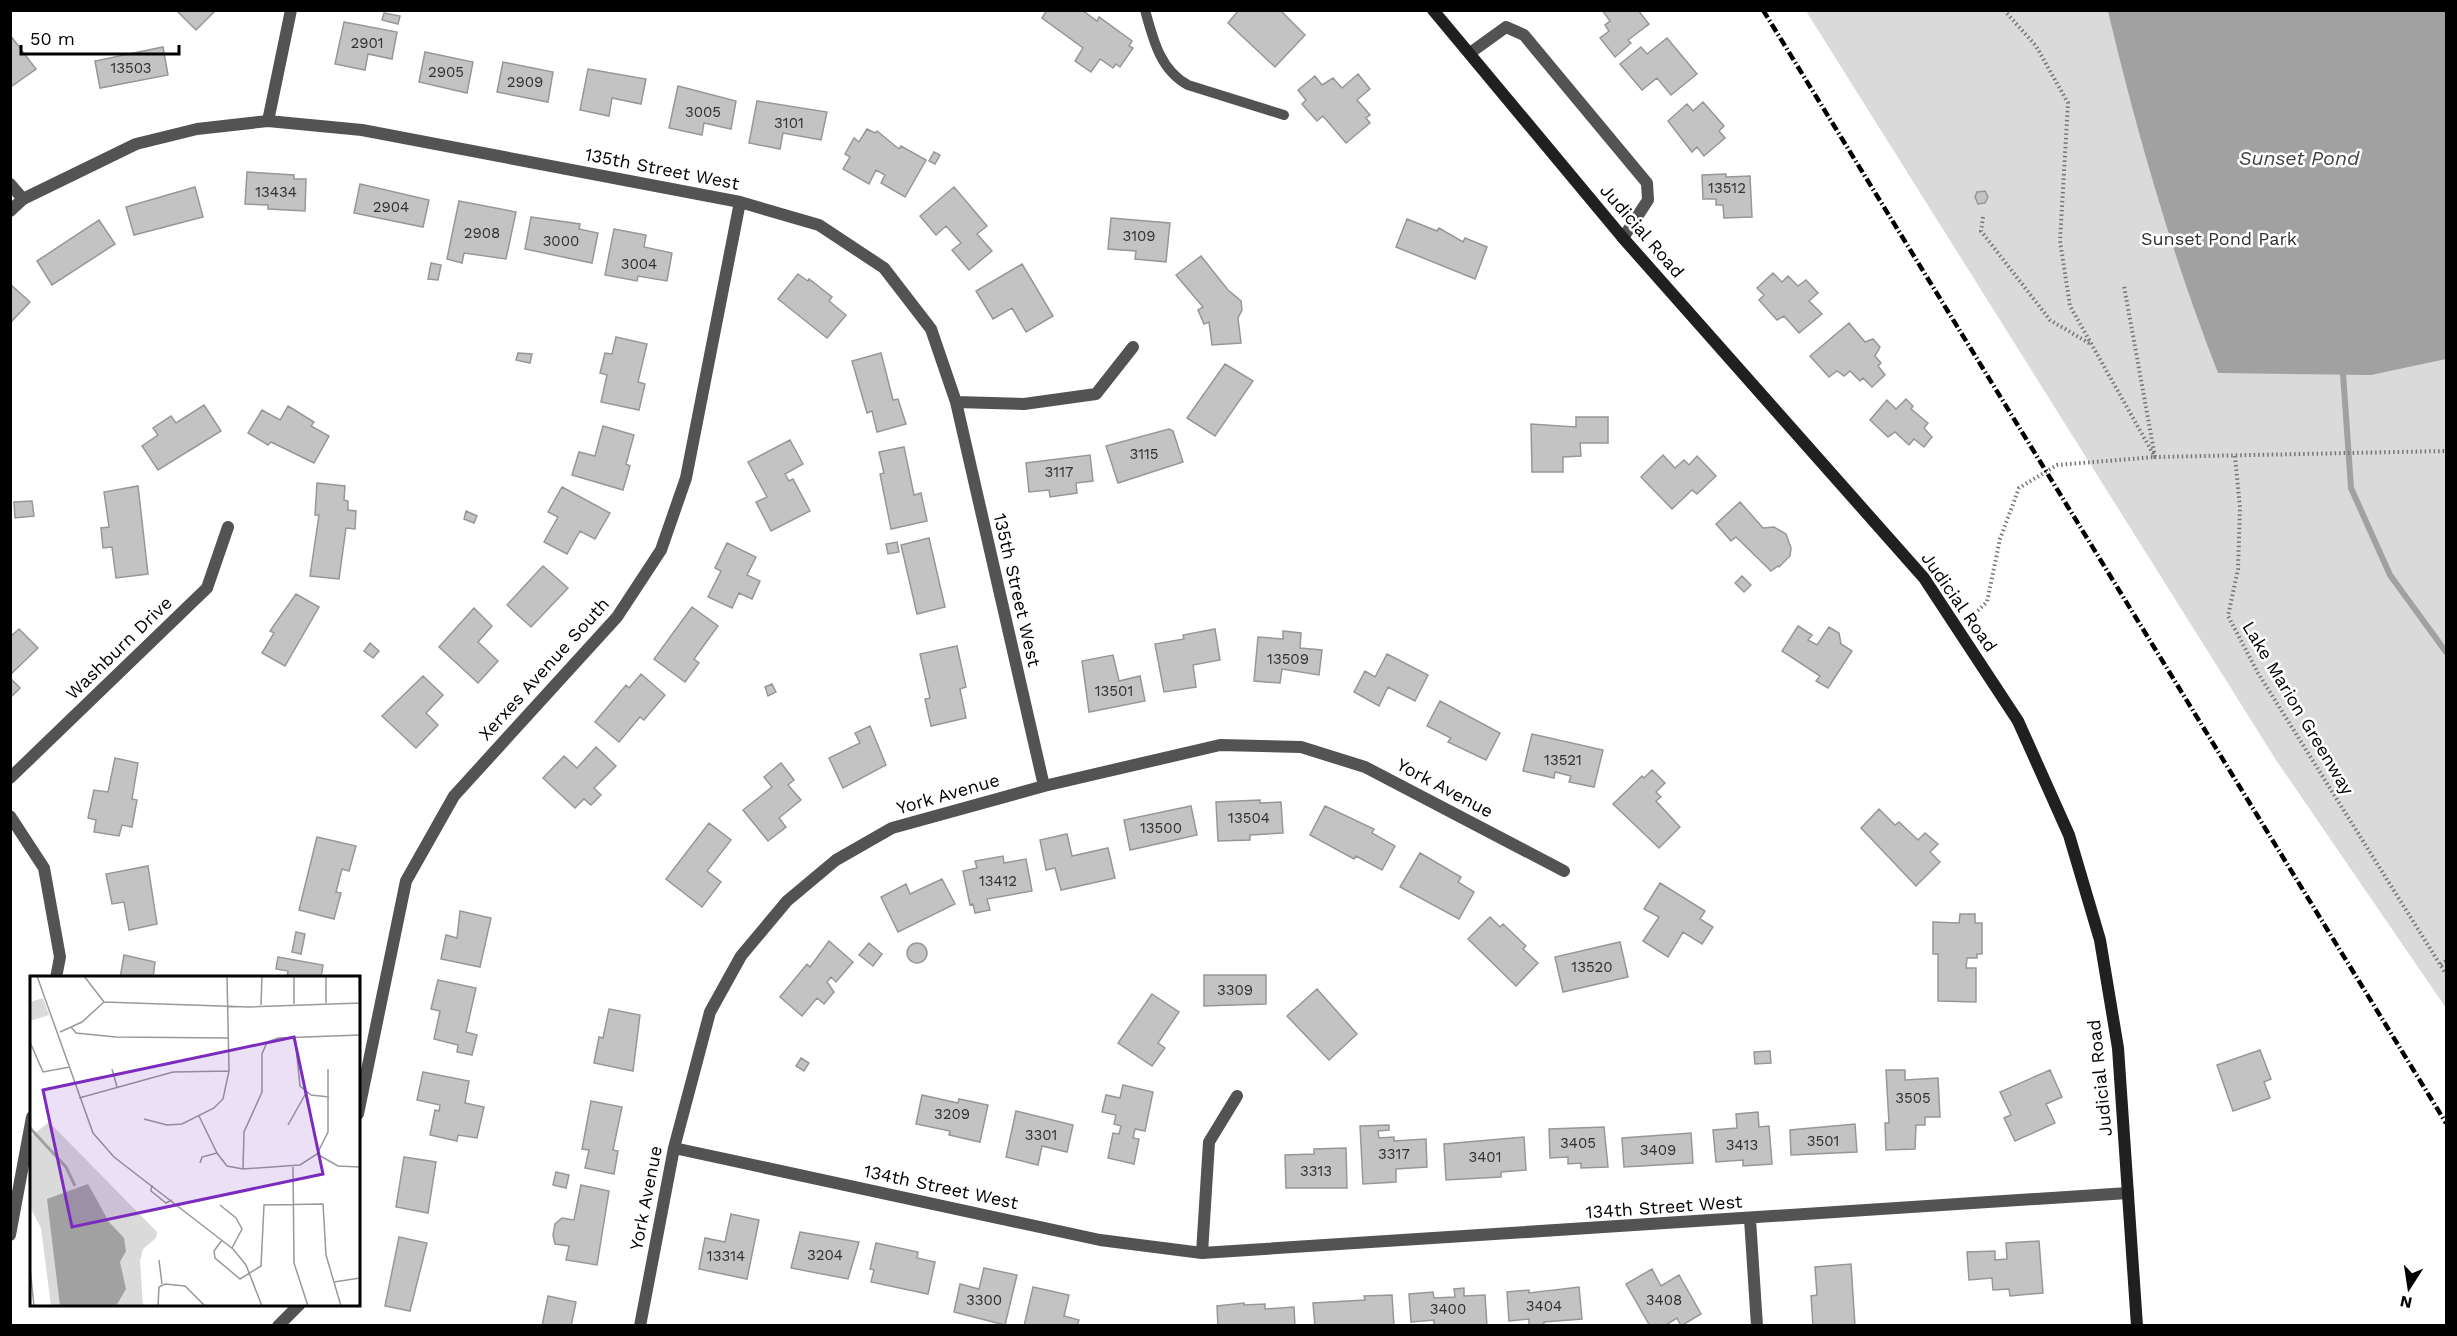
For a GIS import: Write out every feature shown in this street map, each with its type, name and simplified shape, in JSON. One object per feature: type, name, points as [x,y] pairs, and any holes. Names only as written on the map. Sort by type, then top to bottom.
[{"type":"street","points":[[268,121],[291,10]]},
{"type":"street","name":"Judicial Road","points":[[1433,10],[1623,238],[1924,578],[2018,721],[2072,845],[2100,940],[2118,1048],[2137,1326]]},
{"type":"street","points":[[1470,53],[1506,27],[1524,36],[1647,183],[1648,200],[1623,238]]},
{"type":"street","name":"135th Street West","points":[[10,211],[23,199],[136,144],[197,129],[268,121],[362,130],[740,202],[819,225],[884,267],[931,329],[956,402],[1044,786]]},
{"type":"street","points":[[10,184],[23,199]]},
{"type":"street","name":"Xerxes Avenue South","points":[[360,1104],[406,881],[454,796],[617,617],[661,549],[686,478],[740,202]]},
{"type":"street","points":[[956,402],[1024,404],[1096,394],[1133,347]]},
{"type":"street","name":"Washburn Drive","points":[[10,778],[207,588],[228,527]]},
{"type":"street","name":"York Avenue","points":[[640,1326],[674,1148],[710,1012],[741,956],[787,901],[836,860],[892,828],[1044,786],[1220,745],[1301,747],[1365,767],[1564,872]]},
{"type":"street","points":[[10,816],[44,868],[60,957],[56,976]]},
{"type":"street","points":[[1202,1253],[1209,1142],[1238,1096]]},
{"type":"street","points":[[10,1235],[30,1128]]},
{"type":"street","name":"134th Street West","points":[[674,1148],[1100,1240],[1202,1253],[2128,1193]]},
{"type":"street","points":[[1750,1219],[1757,1326]]},
{"type":"street","points":[[278,1326],[299,1306]]},
{"type":"lane","points":[[1144,10],[1154,44],[1175,78],[1188,85],[1284,115]]},
{"type":"path","points":[[2004,10],[2036,46],[2068,103],[2060,241],[2070,306],[2155,457]]},
{"type":"path","points":[[1983,217],[1981,231],[2050,320],[2093,346]]},
{"type":"path","points":[[2124,286],[2155,457]]},
{"type":"path","points":[[1958,630],[1987,602],[2000,539],[2019,488],[2057,465],[2155,457],[2446,452]]},
{"type":"path","name":"Lake Marion Greenway","points":[[2235,456],[2240,508],[2239,558],[2228,616],[2258,673],[2446,974]]},
{"type":"path","points":[[2441,965],[2446,961]]},
{"type":"green space","name":"Sunset Pond Park","points":[[1806,11],[2446,11],[2446,1008],[2276,760]]},
{"type":"water","name":"Sunset Pond","points":[[2108,11],[2446,11],[2446,359],[2371,375],[2218,373],[2185,284],[2157,194]]},
{"type":"building","points":[[176,10],[216,10],[196,30]]},
{"type":"building","points":[[1047,10],[1082,10],[1097,21],[1099,17],[1132,41],[1129,46],[1133,48],[1120,67],[1116,64],[1113,68],[1100,59],[1091,72],[1075,61],[1083,48],[1042,18]]},
{"type":"building","points":[[1239,10],[1280,10],[1305,35],[1275,67],[1228,23]]},
{"type":"building","points":[[1602,10],[1638,10],[1649,24],[1628,40],[1631,43],[1615,57],[1600,38],[1609,31],[1605,25],[1610,21]]},
{"type":"building","points":[[384,13],[400,16],[398,24],[382,20]]},
{"type":"building","points":[[344,22],[397,32],[392,59],[368,54],[365,70],[335,64]]},
{"type":"building","points":[[10,35],[36,69],[12,86],[10,84]]},
{"type":"building","points":[[1667,38],[1697,74],[1671,95],[1657,78],[1642,90],[1620,64],[1641,47],[1647,54]]},
{"type":"building","points":[[163,47],[168,75],[100,88],[95,61]]},
{"type":"building","points":[[425,52],[473,62],[467,93],[419,82]]},
{"type":"building","points":[[503,62],[553,72],[548,102],[497,92]]},
{"type":"building","points":[[588,69],[646,79],[641,104],[612,98],[609,116],[580,110]]},
{"type":"building","points":[[1358,74],[1370,89],[1357,100],[1370,115],[1366,118],[1370,123],[1346,143],[1323,116],[1317,121],[1302,104],[1306,100],[1298,90],[1315,76],[1322,85],[1333,78],[1342,88]]},
{"type":"building","points":[[678,86],[736,101],[731,129],[704,123],[702,135],[669,128]]},
{"type":"building","points":[[757,101],[827,112],[821,140],[783,133],[780,149],[749,143]]},
{"type":"building","points":[[1703,102],[1724,126],[1719,131],[1725,138],[1704,156],[1697,147],[1692,152],[1668,121],[1687,104],[1693,111]]},
{"type":"building","points":[[867,129],[875,133],[877,131],[899,149],[901,146],[926,160],[905,197],[881,183],[885,175],[876,170],[869,184],[843,169],[850,157],[845,154],[854,138],[859,142]]},
{"type":"building","points":[[934,152],[940,155],[935,164],[929,161]]},
{"type":"building","points":[[247,172],[294,175],[294,179],[306,179],[305,211],[268,209],[268,205],[245,204]]},
{"type":"building","points":[[1726,174],[1726,177],[1750,176],[1752,217],[1724,218],[1723,205],[1716,205],[1716,199],[1703,199],[1702,175]]},
{"type":"building","points":[[360,184],[429,200],[423,227],[354,213]]},
{"type":"building","points":[[195,187],[203,217],[134,235],[126,207]]},
{"type":"building","points":[[954,187],[987,226],[977,234],[992,251],[969,270],[952,250],[961,243],[946,226],[936,235],[920,216]]},
{"type":"building","points":[[1985,191],[1988,197],[1985,203],[1978,204],[1975,197],[1977,192]]},
{"type":"building","points":[[459,201],[516,212],[506,259],[464,253],[462,263],[447,259]]},
{"type":"building","points":[[531,217],[580,224],[579,229],[598,233],[592,263],[525,249]]},
{"type":"building","points":[[1111,218],[1170,223],[1166,262],[1135,259],[1136,251],[1108,249]]},
{"type":"building","points":[[1407,219],[1437,231],[1439,228],[1463,242],[1465,238],[1487,247],[1475,279],[1396,247]]},
{"type":"building","points":[[99,220],[115,244],[52,285],[37,261]]},
{"type":"building","points":[[614,229],[646,235],[644,247],[672,253],[667,281],[638,276],[637,281],[605,275]]},
{"type":"building","points":[[1201,256],[1228,290],[1241,301],[1242,310],[1238,318],[1241,343],[1212,345],[1209,322],[1204,324],[1198,310],[1203,307],[1176,275]]},
{"type":"building","points":[[431,263],[441,265],[438,280],[428,279]]},
{"type":"building","points":[[1022,264],[1053,316],[1026,332],[1012,308],[993,319],[976,291]]},
{"type":"building","points":[[1773,273],[1782,282],[1788,276],[1798,286],[1806,280],[1818,293],[1809,301],[1822,314],[1799,333],[1784,316],[1777,320],[1759,300],[1764,295],[1757,288]]},
{"type":"building","points":[[798,274],[808,281],[809,279],[832,297],[829,301],[846,315],[827,338],[778,299]]},
{"type":"building","points":[[10,284],[30,302],[10,323]]},
{"type":"building","points":[[1849,323],[1865,342],[1873,339],[1880,347],[1875,356],[1881,363],[1878,366],[1885,375],[1872,387],[1863,378],[1860,381],[1850,371],[1844,376],[1837,371],[1829,377],[1810,356]]},
{"type":"building","points":[[616,337],[647,344],[638,382],[645,384],[639,410],[601,402],[607,375],[600,373],[605,353],[612,354]]},
{"type":"building","points":[[518,353],[532,354],[530,363],[516,360]]},
{"type":"building","points":[[881,353],[893,400],[898,399],[906,424],[877,432],[872,411],[867,413],[852,361]]},
{"type":"building","points":[[1225,364],[1253,381],[1215,436],[1187,418]]},
{"type":"building","points":[[1906,399],[1913,406],[1911,409],[1928,423],[1924,428],[1932,437],[1924,447],[1914,439],[1909,445],[1895,432],[1888,437],[1870,420],[1887,400],[1896,409]]},
{"type":"building","points":[[204,405],[221,431],[158,470],[142,446],[158,435],[153,428],[171,416],[176,423]]},
{"type":"building","points":[[288,406],[314,422],[311,426],[329,436],[314,463],[271,442],[268,445],[248,433],[262,410],[280,420]]},
{"type":"building","points":[[1576,417],[1608,417],[1608,443],[1580,443],[1581,456],[1563,457],[1563,472],[1532,472],[1531,424],[1576,427]]},
{"type":"building","points":[[603,426],[634,435],[626,464],[630,466],[623,490],[572,475],[579,452],[595,456]]},
{"type":"building","points":[[1169,429],[1173,431],[1183,462],[1118,483],[1106,446]]},
{"type":"building","points":[[790,440],[803,464],[785,474],[789,481],[793,479],[810,511],[771,531],[756,502],[767,497],[748,462]]},
{"type":"building","points":[[904,447],[914,495],[921,493],[927,521],[891,529],[880,474],[884,473],[879,452]]},
{"type":"building","points":[[1090,455],[1093,481],[1076,483],[1077,493],[1050,497],[1049,490],[1029,492],[1026,463]]},
{"type":"building","points":[[1663,455],[1675,468],[1684,460],[1689,465],[1697,456],[1716,476],[1697,494],[1692,490],[1672,509],[1641,477]]},
{"type":"building","points":[[317,483],[345,486],[344,500],[348,501],[348,510],[356,511],[355,529],[346,528],[339,579],[310,576],[319,515],[315,515]]},
{"type":"building","points":[[138,486],[148,574],[116,578],[112,547],[103,548],[101,528],[109,527],[104,492]]},
{"type":"building","points":[[562,487],[610,513],[595,539],[580,531],[567,554],[544,542],[558,517],[548,512]]},
{"type":"building","points":[[32,501],[34,516],[15,518],[14,502]]},
{"type":"building","points":[[1740,502],[1763,528],[1774,527],[1786,534],[1791,548],[1790,556],[1779,567],[1771,571],[1736,537],[1731,541],[1716,524]]},
{"type":"building","points":[[466,511],[477,516],[474,523],[464,519]]},
{"type":"building","points":[[929,538],[945,607],[917,614],[901,545]]},
{"type":"building","points":[[897,542],[899,552],[888,554],[886,544]]},
{"type":"building","points":[[727,543],[756,557],[747,575],[760,581],[752,599],[739,593],[732,608],[708,597],[721,571],[715,568]]},
{"type":"building","points":[[543,566],[568,588],[531,627],[507,605]]},
{"type":"building","points":[[1742,576],[1751,585],[1744,592],[1735,583]]},
{"type":"building","points":[[296,594],[319,607],[285,666],[262,653],[274,633],[270,631]]},
{"type":"building","points":[[692,607],[718,626],[694,659],[699,663],[685,682],[654,659]]},
{"type":"building","points":[[474,608],[492,626],[478,642],[498,661],[478,683],[439,647]]},
{"type":"building","points":[[1798,626],[1812,635],[1808,640],[1817,645],[1829,627],[1839,633],[1841,644],[1852,651],[1828,688],[1816,681],[1820,676],[1782,651]]},
{"type":"building","points":[[19,629],[38,648],[10,675],[10,637]]},
{"type":"building","points":[[1215,629],[1220,660],[1193,665],[1196,687],[1164,692],[1155,644],[1184,639],[1183,635]]},
{"type":"building","points":[[1283,631],[1301,633],[1300,648],[1322,650],[1319,675],[1282,669],[1280,683],[1254,681],[1258,637],[1283,639]]},
{"type":"building","points":[[370,643],[379,651],[373,658],[364,651]]},
{"type":"building","points":[[957,646],[966,687],[960,689],[966,718],[931,726],[925,699],[930,698],[920,654]]},
{"type":"building","points":[[1387,654],[1428,675],[1415,701],[1388,687],[1379,706],[1354,692],[1365,671],[1375,677]]},
{"type":"building","points":[[1113,655],[1119,681],[1140,676],[1145,701],[1089,712],[1082,661]]},
{"type":"building","points":[[641,674],[665,695],[644,720],[640,717],[619,742],[595,722],[626,685],[629,688]]},
{"type":"building","points":[[423,676],[443,695],[426,713],[438,725],[416,748],[382,716]]},
{"type":"building","points":[[10,678],[20,688],[10,698]]},
{"type":"building","points":[[772,684],[776,692],[768,696],[765,687]]},
{"type":"building","points":[[1440,701],[1500,733],[1486,760],[1448,742],[1451,738],[1427,726]]},
{"type":"building","points":[[870,726],[886,765],[843,788],[829,758],[860,743],[855,733]]},
{"type":"building","points":[[1532,734],[1603,750],[1594,787],[1569,782],[1571,776],[1555,772],[1554,778],[1523,771]]},
{"type":"building","points":[[596,747],[616,766],[594,788],[601,795],[591,805],[584,799],[575,808],[543,778],[564,756],[577,768]]},
{"type":"building","points":[[115,758],[138,763],[132,799],[137,800],[132,827],[122,825],[119,836],[94,832],[96,820],[88,818],[94,790],[108,792]]},
{"type":"building","points":[[781,763],[794,780],[788,785],[801,800],[779,818],[786,827],[768,841],[743,810],[772,787],[764,777]]},
{"type":"building","points":[[1652,770],[1665,783],[1656,792],[1661,797],[1656,801],[1680,827],[1659,848],[1613,804],[1642,776],[1644,778]]},
{"type":"building","points":[[1260,800],[1260,803],[1281,802],[1283,833],[1250,835],[1250,840],[1218,841],[1216,802]]},
{"type":"building","points":[[1191,806],[1197,835],[1130,850],[1124,820]]},
{"type":"building","points":[[1325,806],[1374,829],[1372,833],[1395,846],[1382,870],[1356,856],[1354,859],[1310,835]]},
{"type":"building","points":[[1879,809],[1895,825],[1899,822],[1918,840],[1925,833],[1938,844],[1930,852],[1940,862],[1916,886],[1861,828]]},
{"type":"building","points":[[709,823],[731,840],[707,871],[721,882],[702,907],[666,879]]},
{"type":"building","points":[[1067,834],[1072,856],[1108,848],[1115,878],[1061,890],[1055,868],[1046,870],[1040,840]]},
{"type":"building","points":[[317,837],[356,846],[349,871],[342,869],[336,892],[341,893],[334,919],[299,910]]},
{"type":"building","points":[[1420,853],[1461,877],[1458,882],[1474,892],[1459,919],[1400,887]]},
{"type":"building","points":[[1003,856],[1004,863],[1026,859],[1032,891],[987,899],[990,910],[975,913],[973,904],[970,905],[963,871],[977,868],[975,861]]},
{"type":"building","points":[[148,866],[157,924],[129,930],[124,902],[112,904],[106,874]]},
{"type":"building","points":[[942,879],[955,904],[898,932],[881,897],[906,884],[910,894]]},
{"type":"building","points":[[1660,883],[1705,911],[1700,919],[1713,927],[1702,944],[1683,932],[1668,957],[1643,941],[1659,917],[1644,909]]},
{"type":"building","points":[[460,911],[491,918],[480,967],[441,959],[446,935],[457,938]]},
{"type":"building","points":[[1960,914],[1975,914],[1975,923],[1982,923],[1982,954],[1977,954],[1977,958],[1967,958],[1966,968],[1976,968],[1976,1002],[1938,1001],[1938,954],[1933,954],[1933,922],[1959,923]]},
{"type":"building","points":[[1490,917],[1500,927],[1503,924],[1526,946],[1523,949],[1538,963],[1516,986],[1468,939]]},
{"type":"building","points":[[296,932],[305,934],[301,954],[292,952]]},
{"type":"building","points":[[829,941],[853,962],[836,982],[831,977],[827,982],[834,992],[824,1004],[817,998],[802,1016],[780,997],[807,964],[810,967]]},
{"type":"building","points":[[1620,942],[1628,977],[1563,992],[1555,957]]},
{"type":"building","points":[[869,943],[882,954],[873,966],[859,955]]},
{"type":"building","points":[[917,943],[924,946],[927,953],[924,960],[917,963],[910,960],[907,953],[910,946]]},
{"type":"building","points":[[124,955],[155,962],[153,976],[120,976]]},
{"type":"building","points":[[278,957],[323,965],[321,976],[287,976],[288,971],[276,969]]},
{"type":"building","points":[[1204,975],[1266,975],[1266,1004],[1204,1006]]},
{"type":"building","points":[[438,980],[476,988],[466,1032],[477,1035],[472,1055],[457,1052],[458,1045],[434,1039],[440,1011],[431,1009]]},
{"type":"building","points":[[1317,989],[1357,1034],[1329,1060],[1287,1016]]},
{"type":"building","points":[[1152,994],[1179,1012],[1158,1043],[1165,1048],[1152,1066],[1118,1043]]},
{"type":"building","points":[[609,1009],[640,1015],[633,1071],[594,1063],[599,1037],[603,1038]]},
{"type":"building","points":[[2260,1050],[2271,1079],[2264,1082],[2270,1098],[2233,1111],[2217,1065]]},
{"type":"building","points":[[1770,1051],[1771,1063],[1755,1064],[1754,1052]]},
{"type":"building","points":[[801,1058],[809,1063],[804,1071],[796,1066]]},
{"type":"building","points":[[1886,1070],[1905,1070],[1905,1080],[1938,1078],[1940,1117],[1925,1117],[1925,1125],[1916,1125],[1915,1149],[1886,1150],[1885,1123],[1889,1123]]},
{"type":"building","points":[[2050,1070],[2062,1097],[2046,1104],[2055,1123],[2015,1141],[2004,1118],[2011,1115],[2000,1092]]},
{"type":"building","points":[[423,1072],[469,1081],[465,1103],[484,1107],[477,1138],[458,1135],[457,1141],[430,1135],[435,1110],[439,1111],[440,1105],[417,1100]]},
{"type":"building","points":[[1123,1085],[1153,1092],[1145,1131],[1135,1129],[1133,1138],[1139,1139],[1134,1164],[1108,1158],[1113,1133],[1119,1134],[1121,1126],[1114,1124],[1116,1115],[1102,1112],[1106,1095],[1120,1098]]},
{"type":"building","points":[[922,1095],[958,1103],[959,1099],[988,1105],[980,1142],[949,1135],[950,1131],[916,1124]]},
{"type":"building","points":[[591,1101],[622,1107],[613,1150],[618,1151],[614,1174],[585,1168],[589,1150],[582,1149]]},
{"type":"building","points":[[1016,1111],[1073,1125],[1067,1152],[1042,1146],[1038,1165],[1006,1157]]},
{"type":"building","points":[[1758,1112],[1759,1127],[1769,1126],[1772,1164],[1743,1166],[1743,1160],[1716,1162],[1713,1130],[1737,1128],[1736,1114]]},
{"type":"building","points":[[1855,1124],[1857,1152],[1791,1155],[1790,1130]]},
{"type":"building","points":[[1389,1125],[1389,1130],[1378,1131],[1379,1138],[1394,1137],[1394,1141],[1426,1139],[1427,1167],[1396,1169],[1396,1182],[1363,1184],[1360,1126]]},
{"type":"building","points":[[1604,1127],[1608,1167],[1581,1168],[1581,1163],[1568,1164],[1568,1157],[1550,1158],[1549,1129]]},
{"type":"building","points":[[1691,1133],[1693,1163],[1624,1167],[1622,1138]]},
{"type":"building","points":[[1524,1137],[1526,1170],[1501,1172],[1501,1177],[1446,1180],[1444,1144]]},
{"type":"building","points":[[1346,1148],[1347,1188],[1286,1188],[1285,1155],[1314,1154],[1314,1149]]},
{"type":"building","points":[[404,1157],[436,1162],[428,1213],[396,1207]]},
{"type":"building","points":[[556,1172],[569,1175],[566,1188],[553,1185]]},
{"type":"building","points":[[581,1185],[609,1191],[597,1265],[566,1260],[569,1246],[555,1244],[553,1235],[555,1224],[562,1218],[574,1220]]},
{"type":"building","points":[[731,1214],[759,1220],[747,1279],[699,1269],[705,1238],[725,1242]]},
{"type":"building","points":[[800,1232],[859,1242],[848,1279],[791,1268]]},
{"type":"building","points":[[399,1237],[427,1243],[410,1311],[385,1306]]},
{"type":"building","points":[[2039,1241],[2043,1293],[2010,1296],[2009,1289],[1993,1290],[1992,1278],[1969,1280],[1967,1252],[1995,1251],[1995,1260],[2007,1259],[2006,1243]]},
{"type":"building","points":[[876,1243],[918,1252],[917,1258],[935,1262],[928,1294],[871,1282],[874,1270],[870,1269]]},
{"type":"building","points":[[1851,1264],[1855,1326],[1813,1326],[1811,1296],[1817,1295],[1815,1267]]},
{"type":"building","points":[[984,1268],[1017,1275],[1005,1325],[954,1312],[960,1284],[979,1289]]},
{"type":"building","points":[[1652,1269],[1661,1286],[1679,1275],[1701,1314],[1681,1326],[1677,1318],[1664,1326],[1650,1326],[1626,1284]]},
{"type":"building","points":[[1033,1287],[1069,1295],[1064,1316],[1079,1320],[1077,1326],[1024,1326]]},
{"type":"building","points":[[1579,1287],[1582,1319],[1544,1322],[1544,1326],[1529,1326],[1529,1319],[1509,1321],[1507,1292],[1529,1290],[1529,1293]]},
{"type":"building","points":[[1464,1288],[1464,1296],[1485,1295],[1487,1326],[1434,1326],[1434,1320],[1411,1322],[1409,1294],[1433,1292],[1434,1298],[1455,1297],[1454,1289]]},
{"type":"building","points":[[1392,1295],[1394,1326],[1315,1326],[1313,1303],[1365,1300],[1364,1296]]},
{"type":"building","points":[[548,1296],[576,1302],[571,1326],[542,1326]]},
{"type":"building","points":[[1244,1303],[1244,1305],[1265,1304],[1265,1309],[1294,1307],[1295,1326],[1218,1326],[1217,1306]]},
{"type":"waterway","points":[[2343,373],[2351,488],[2390,575],[2446,652]]},
{"type":"railway","points":[[1763,10],[2446,1123]]}]
